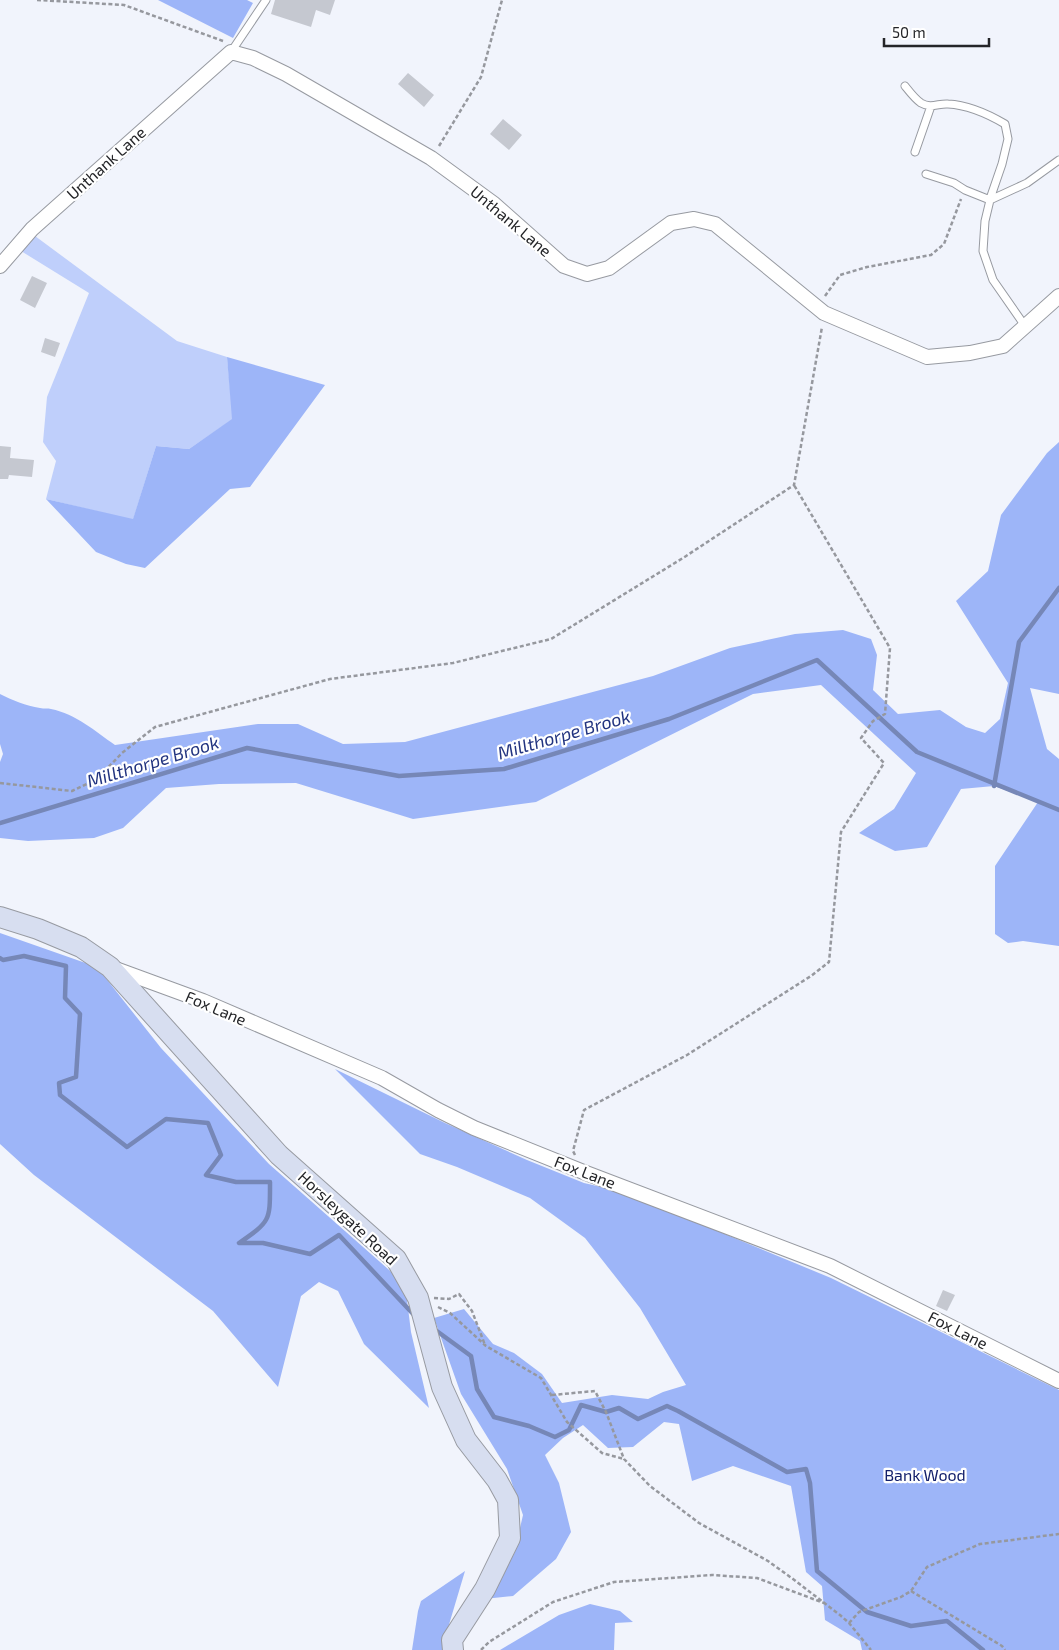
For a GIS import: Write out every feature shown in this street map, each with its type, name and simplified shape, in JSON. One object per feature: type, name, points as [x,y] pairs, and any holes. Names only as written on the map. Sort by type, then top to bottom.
[{"type":"main road","name":"Horsleygate Road","points":[[0,917],[24,924],[81,947],[110,966],[279,1156],[396,1259],[418,1298],[442,1387],[458,1423],[466,1440],[496,1480],[508,1500],[510,1538],[485,1589],[452,1640],[453,1650]]},
{"type":"street","name":"Unthank Lane","points":[[0,266],[32,229],[231,52],[253,58],[286,74],[432,158],[494,204],[564,266],[587,274],[609,268],[671,223],[694,219],[715,224],[821,310],[928,357],[970,353],[1003,346],[1059,296]]},
{"type":"street","name":"Fox Lane","points":[[110,966],[203,1001],[382,1078],[474,1128],[586,1174],[830,1266],[1059,1381]]},
{"type":"street","points":[[145,1005],[158,985]]},
{"type":"lane","points":[[231,52],[266,0]]},
{"type":"lane","points":[[904,86],[921,103],[931,106],[947,103],[972,109],[1004,124],[1008,139],[984,221],[983,251],[993,280],[1025,326]]},
{"type":"lane","points":[[915,152],[931,106]]},
{"type":"lane","points":[[926,174],[954,183],[964,190],[990,200],[1027,182],[1059,160]]},
{"type":"path","points":[[37,0],[124,5],[222,40],[231,52]]},
{"type":"path","points":[[432,158],[481,77],[502,0]]},
{"type":"path","points":[[576,1156],[573,1150],[584,1110],[687,1056],[811,976],[829,962],[842,832],[884,763],[861,738],[873,721],[885,714],[890,648],[794,485],[821,310],[840,275],[866,267],[931,255],[944,244],[964,190]]},
{"type":"path","points":[[0,783],[72,791],[97,779],[122,753],[155,727],[330,679],[453,662],[551,639],[683,558],[794,485]]},
{"type":"path","points":[[418,1298],[449,1299],[459,1294],[472,1311],[486,1346]]},
{"type":"path","points":[[418,1298],[450,1313],[486,1346],[541,1378],[567,1422],[602,1453],[624,1459]]},
{"type":"path","points":[[552,1395],[595,1392],[606,1412],[624,1459],[650,1486],[700,1523],[768,1562],[827,1604],[849,1622],[871,1650]]},
{"type":"path","points":[[849,1622],[859,1612],[902,1597],[911,1591],[926,1567],[980,1544],[1059,1534]]},
{"type":"path","points":[[481,1650],[489,1642],[553,1602],[614,1582],[712,1576],[757,1578],[827,1604]]},
{"type":"path","points":[[911,1591],[1002,1646],[1005,1650]]},
{"type":"shaded area","points":[[35,236],[177,341],[227,357],[233,419],[189,449],[156,446],[133,520],[46,499],[56,461],[43,442],[47,397],[89,293],[21,251]]},
{"type":"green space","points":[[158,0],[247,0],[253,3],[233,38]]},
{"type":"green space","points":[[227,357],[325,385],[250,487],[230,489],[145,568],[126,564],[96,552],[46,499],[133,519],[156,446],[189,449],[232,419]]},
{"type":"green space","points":[[1059,442],[1059,694],[1030,688],[1047,749],[1059,759],[1059,946],[1023,941],[1008,943],[995,934],[995,866],[1038,802],[994,786],[961,789],[927,847],[895,851],[859,833],[894,809],[916,773],[821,685],[753,694],[536,802],[413,819],[296,783],[219,784],[166,788],[123,828],[94,838],[28,841],[0,838],[0,762],[3,754],[0,744],[0,694],[24,704],[60,711],[85,724],[115,745],[258,724],[298,724],[343,744],[405,742],[653,676],[730,648],[795,634],[843,630],[871,639],[877,655],[873,690],[898,714],[940,710],[966,727],[985,733],[1000,719],[1008,683],[956,601],[988,571],[1001,515],[1047,453]]},
{"type":"green space","points":[[0,933],[97,967],[161,1048],[269,1164],[405,1284],[411,1332],[429,1408],[364,1344],[338,1291],[319,1282],[301,1296],[278,1387],[213,1311],[34,1175],[0,1144]]},
{"type":"green space","name":"Bank Wood","points":[[335,1069],[445,1123],[527,1160],[584,1183],[623,1192],[831,1278],[1059,1390],[1059,1650],[862,1650],[860,1641],[825,1620],[822,1586],[806,1572],[791,1486],[733,1466],[692,1481],[679,1424],[664,1422],[633,1447],[608,1448],[583,1425],[563,1438],[545,1455],[559,1483],[571,1532],[556,1559],[513,1596],[484,1599],[514,1554],[523,1515],[507,1469],[461,1394],[434,1318],[464,1309],[493,1344],[514,1353],[542,1374],[562,1403],[612,1395],[648,1399],[686,1385],[640,1308],[585,1238],[530,1198],[457,1167],[420,1154]]},
{"type":"green space","points":[[465,1571],[443,1650],[412,1650],[421,1601]]},
{"type":"green space","points":[[590,1604],[620,1611],[633,1622],[615,1623],[614,1650],[500,1650],[559,1615]]},
{"type":"building","points":[[275,0],[335,0],[330,15],[316,10],[311,27],[271,14]]},
{"type":"building","points":[[408,73],[434,95],[424,107],[398,84]]},
{"type":"building","points":[[503,119],[522,135],[509,150],[490,134]]},
{"type":"building","points":[[32,276],[47,283],[35,308],[20,300]]},
{"type":"building","points":[[45,338],[60,343],[55,357],[41,352]]},
{"type":"building","points":[[0,446],[11,447],[10,458],[34,460],[32,477],[9,475],[8,479],[0,479]]},
{"type":"building","points":[[943,1290],[955,1295],[947,1311],[936,1306]]},
{"type":"waterway","points":[[994,786],[1019,642],[1059,588]]},
{"type":"waterway","name":"Millthorpe Brook","points":[[0,823],[247,748],[399,776],[504,769],[669,719],[817,660],[917,752],[1059,810]]},
{"type":"waterway","points":[[0,958],[3,960],[24,956],[66,966],[65,998],[80,1014],[76,1077],[59,1083],[60,1095],[127,1147],[166,1119],[208,1123],[221,1155],[206,1175],[236,1182],[270,1182],[270,1205],[266,1219],[257,1230],[239,1243],[263,1243],[310,1254],[339,1235],[415,1316]]},
{"type":"waterway","points":[[434,1329],[471,1356],[477,1389],[494,1417],[529,1426],[555,1437],[569,1430],[581,1405],[606,1412],[619,1408],[638,1419],[667,1406],[787,1472],[806,1469],[810,1483],[817,1571],[867,1612],[911,1626],[947,1621],[983,1650]]}]
